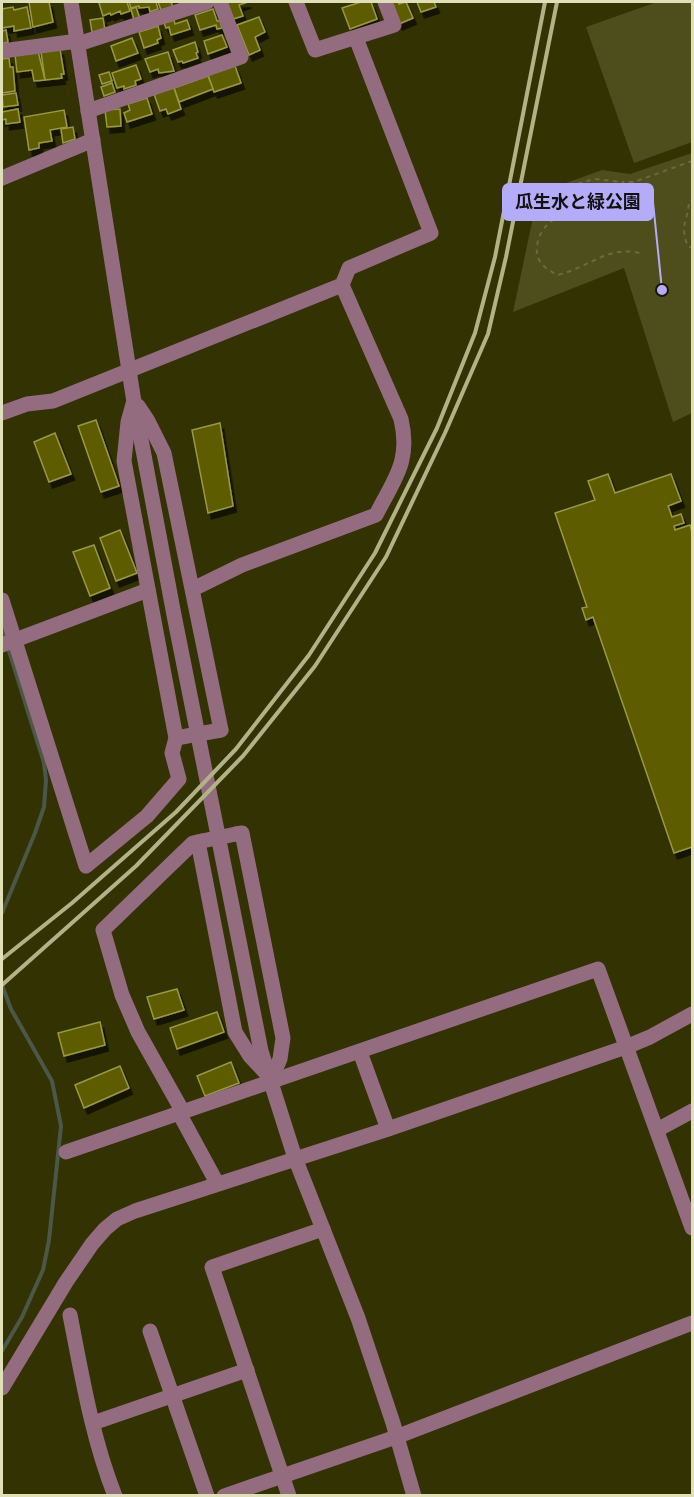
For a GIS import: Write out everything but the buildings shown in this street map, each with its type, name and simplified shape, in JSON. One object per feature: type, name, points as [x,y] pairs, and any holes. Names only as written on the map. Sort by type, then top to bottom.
[{"type":"street","points":[[70,2],[134,402],[261,1051],[295,1158],[358,1318],[393,1423],[414,1496]]},
{"type":"street","points":[[2,51],[78,43],[207,2]]},
{"type":"street","points":[[88,111],[241,57],[220,2]]},
{"type":"street","points":[[296,2],[315,50],[394,25],[385,2]]},
{"type":"street","points":[[2,413],[27,404],[53,401],[342,285],[349,268],[431,232],[356,38]]},
{"type":"street","points":[[2,178],[93,140]]},
{"type":"street","points":[[193,588],[242,565],[376,515],[402,463],[405,441],[401,419],[342,285]]},
{"type":"street","points":[[134,402],[148,421],[164,453],[221,730],[176,738]]},
{"type":"street","points":[[2,600],[8,643],[86,866],[147,816],[179,779],[172,753],[176,738],[124,461],[128,422],[134,402]]},
{"type":"street","points":[[8,643],[148,590]]},
{"type":"street","points":[[217,1183],[138,1032],[122,995],[103,930],[193,843],[242,833],[283,1038],[280,1059],[269,1079]]},
{"type":"street","points":[[200,842],[235,1032],[250,1056],[269,1079]]},
{"type":"street","points":[[66,1152],[181,1113],[269,1079],[360,1052],[598,969],[693,1228]]},
{"type":"street","points":[[2,1388],[66,1282],[92,1244],[117,1219],[217,1183],[388,1129],[626,1047],[693,1014]]},
{"type":"street","points":[[360,1052],[388,1129]]},
{"type":"street","points":[[657,1130],[693,1111]]},
{"type":"street","points":[[289,1496],[212,1267],[323,1229]]},
{"type":"street","points":[[70,1316],[93,1423],[107,1476],[115,1496]]},
{"type":"street","points":[[224,1496],[396,1437],[693,1323]]},
{"type":"street","points":[[150,1331],[207,1496]]},
{"type":"street","points":[[93,1423],[247,1370]]},
{"type":"path","points":[[544,196],[556,190],[594,179],[634,182],[693,161]]},
{"type":"path","points":[[623,182],[623,202]]},
{"type":"path","points":[[640,253],[603,255],[572,272],[557,275],[542,266],[536,252],[538,238],[545,226],[575,209],[623,202],[635,206],[647,216]]},
{"type":"path","points":[[689,204],[683,233],[688,247],[693,247]]},
{"type":"shaded area","points":[[657,2],[692,2],[692,142],[634,163],[586,27]]},
{"type":"shaded area","points":[[692,153],[692,413],[673,422],[624,268],[513,312],[539,189],[558,186],[602,170],[630,174]]},
{"type":"waterway","points":[[2,631],[5,641]]},
{"type":"waterway","points":[[2,913],[44,807],[46,780],[44,763],[8,648]]},
{"type":"waterway","points":[[2,985],[11,1009],[52,1081],[61,1126],[49,1240],[43,1270],[22,1317],[2,1351]]},
{"type":"railway","points":[[2,959],[72,903],[176,812],[236,749],[309,655],[375,553],[437,428],[475,333],[495,257],[545,2]]},
{"type":"railway","points":[[2,985],[136,866],[243,756],[315,666],[386,557],[445,433],[488,334],[506,257],[557,2]]},
{"type":"place","name":"瓜生水と緑公園","points":[[662,290]]}]
